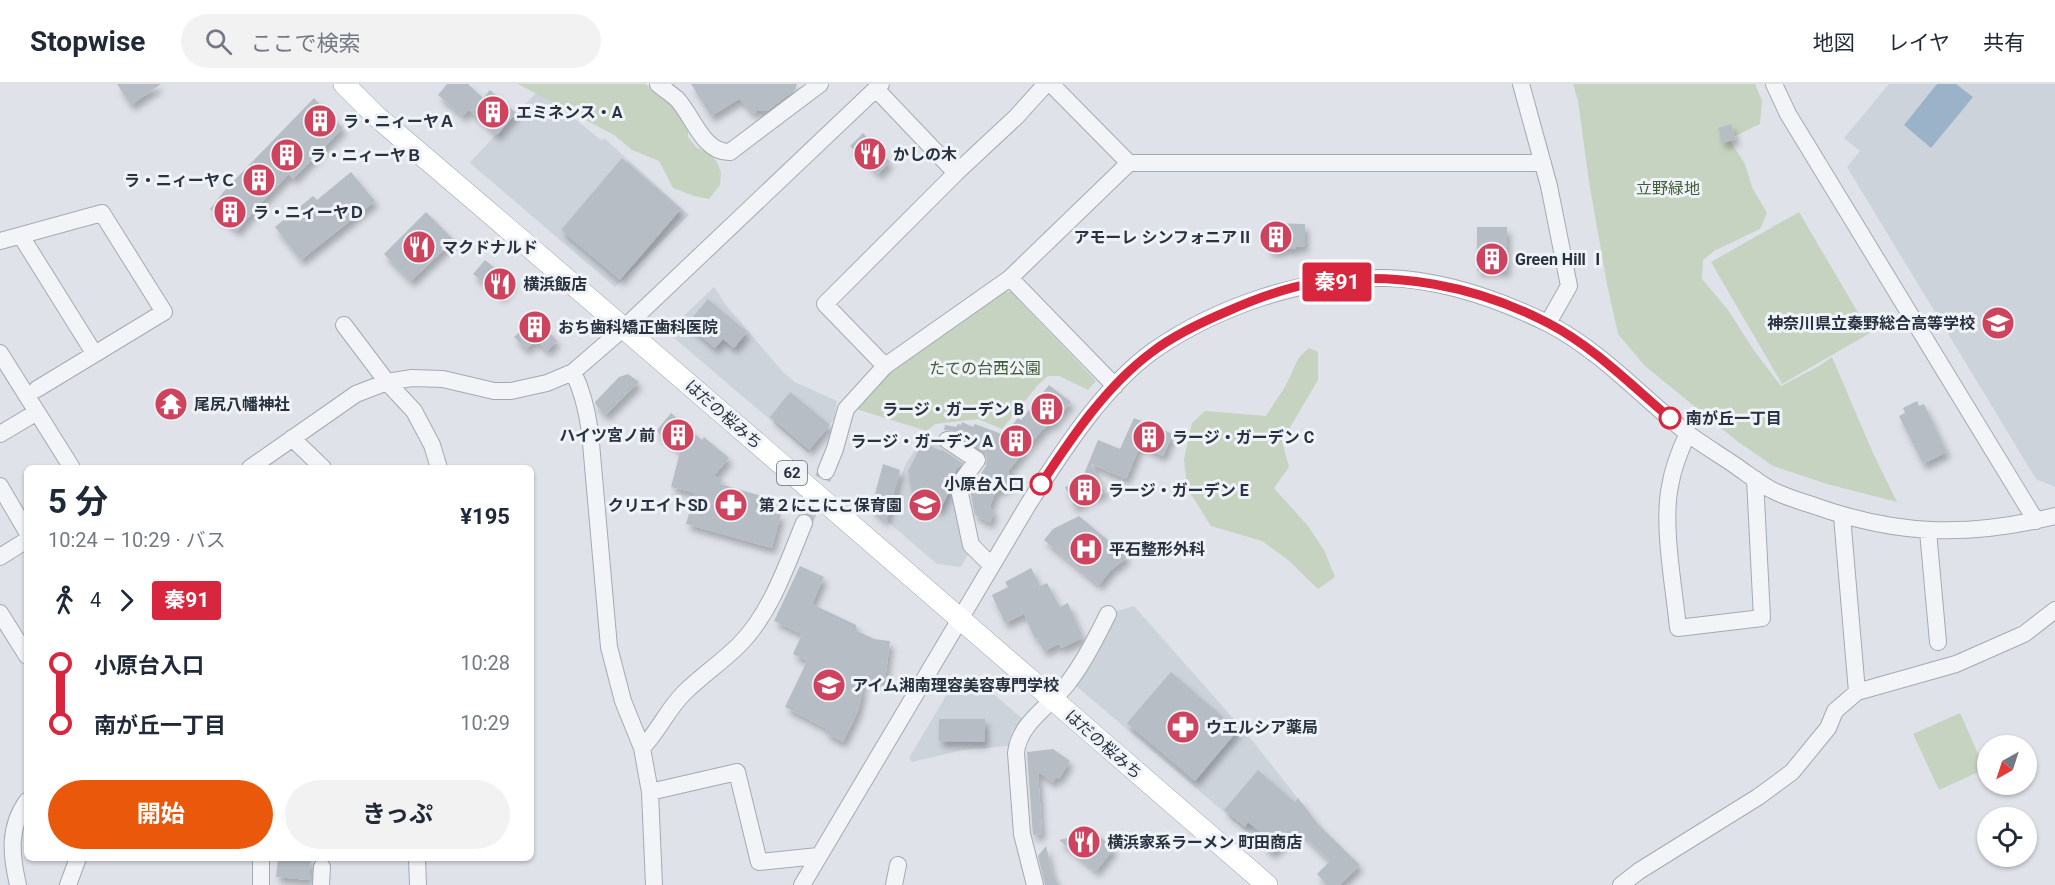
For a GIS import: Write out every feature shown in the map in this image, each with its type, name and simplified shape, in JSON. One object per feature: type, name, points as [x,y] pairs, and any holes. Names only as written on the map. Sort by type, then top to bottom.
[{"type":"main road","name":"はだの桜みち","points":[[344,84],[376,116],[625,327],[959,620],[1267,885]]},
{"type":"street","points":[[658,84],[677,99],[708,144],[722,152],[730,152],[820,84]]},
{"type":"street","points":[[885,366],[825,304],[1048,84],[1129,163]]},
{"type":"street","points":[[1521,84],[1543,163],[1569,286],[1548,323]]},
{"type":"street","points":[[1773,84],[1788,114],[2036,520]]},
{"type":"street","points":[[254,465],[356,394],[387,382],[412,378],[443,380],[494,391],[511,392],[547,383],[573,372],[625,327],[878,87],[956,173]]},
{"type":"street","points":[[826,471],[835,449],[846,409],[885,366],[1010,278],[1129,163],[1543,163]]},
{"type":"street","points":[[0,241],[102,213],[164,312],[37,389]]},
{"type":"street","points":[[21,236],[94,353]]},
{"type":"street","points":[[1010,278],[1115,386]]},
{"type":"street","points":[[802,885],[992,565],[1065,447],[1115,386],[1152,352],[1203,322],[1255,299],[1315,283],[1387,278],[1437,284],[1485,297],[1548,323],[1588,348],[1688,433],[1776,492],[1842,516],[1888,527],[1928,531],[1963,532],[2055,516]]},
{"type":"street","points":[[344,325],[387,382],[414,411],[432,445],[438,465]]},
{"type":"street","points":[[0,353],[70,465]]},
{"type":"street","points":[[573,372],[587,407],[609,647],[623,701],[642,748],[650,792],[654,885]]},
{"type":"street","points":[[0,434],[37,412]]},
{"type":"street","points":[[1688,433],[1678,455],[1669,487],[1668,510],[1678,628],[1762,618],[1755,479]]},
{"type":"street","points":[[292,438],[319,465]]},
{"type":"street","points":[[947,440],[977,460],[963,479],[959,489],[971,545],[992,565]]},
{"type":"street","points":[[0,486],[24,527]]},
{"type":"street","points":[[1842,516],[1857,692]]},
{"type":"street","points":[[642,748],[683,694],[741,643],[762,614],[782,576],[804,523]]},
{"type":"street","points":[[1928,531],[1938,642]]},
{"type":"street","points":[[0,557],[24,542]]},
{"type":"street","points":[[1621,885],[1758,796],[1792,771],[1828,728],[1835,711],[1846,699],[1857,692],[1956,664],[2024,634],[2055,610]]},
{"type":"street","points":[[0,613],[24,651]]},
{"type":"street","points":[[1035,885],[1022,834],[1017,741],[1032,720],[1068,684],[1093,644],[1108,614]]},
{"type":"street","points":[[650,792],[737,772],[759,862],[818,856]]},
{"type":"street","points":[[18,885],[12,861],[12,834],[19,811],[24,805]]},
{"type":"street","points":[[68,885],[77,861]]},
{"type":"street","points":[[261,861],[261,885]]},
{"type":"street","points":[[417,861],[418,885]]},
{"type":"street","points":[[894,885],[898,865]]},
{"type":"street","points":[[321,885],[322,867]]},
{"type":"shaded area","name":"神奈川県立秦野総合高等学校","points":[[1889,84],[2055,84],[2055,487],[2036,479],[1847,167],[1860,151],[1844,138]]},
{"type":"shaded area","points":[[539,90],[601,140],[604,138],[689,215],[615,287],[470,162]]},
{"type":"shaded area","points":[[714,287],[726,305],[782,371],[795,382],[837,401],[834,419],[808,452],[667,332]]},
{"type":"shaded area","name":"第２にこにこ保育園","points":[[922,440],[948,443],[966,457],[969,553],[961,567],[937,564],[888,522],[905,465]]},
{"type":"shaded area","points":[[1134,606],[1248,735],[1314,819],[1272,853],[1075,685],[1114,612]]},
{"type":"shaded area","points":[[977,680],[1023,719],[1012,731],[1008,746],[963,750],[912,762],[909,758],[953,684]]},
{"type":"green space","points":[[518,84],[645,84],[674,104],[688,127],[688,137],[697,148],[709,153],[717,162],[721,173],[720,185],[709,199],[673,188],[659,161],[632,150],[614,135]]},
{"type":"green space","name":"立野緑地","points":[[1573,84],[1755,84],[1762,101],[1760,124],[1729,139],[1745,164],[1752,187],[1767,213],[1760,229],[1714,251],[1703,260],[1702,279],[1728,310],[1753,349],[1781,386],[1832,357],[1873,453],[1897,502],[1827,484],[1773,466],[1737,441],[1645,366],[1618,334],[1607,284],[1589,182],[1578,101]]},
{"type":"green space","points":[[1799,212],[1870,333],[1782,384],[1711,262]]},
{"type":"green space","name":"たての台西公園","points":[[1004,291],[1011,292],[1096,381],[1088,390],[1059,376],[1048,376],[1002,429],[978,419],[935,424],[927,431],[853,408],[889,372]]},
{"type":"green space","points":[[1309,348],[1318,352],[1318,380],[1282,441],[1289,467],[1274,488],[1308,526],[1324,550],[1335,577],[1318,589],[1288,560],[1262,541],[1211,526],[1187,488],[1184,459],[1192,423],[1205,411],[1266,416],[1287,384],[1298,359]]},
{"type":"green space","points":[[1960,713],[1977,751],[1977,773],[1939,790],[1913,734]]},
{"type":"water","points":[[1937,84],[1956,84],[1973,97],[1931,148],[1904,125]]},
{"type":"building","points":[[117,84],[161,84],[131,105]]},
{"type":"building","points":[[447,84],[468,84],[483,98],[490,90],[516,113],[497,135],[469,110],[463,116],[438,95]]},
{"type":"building","points":[[691,84],[797,84],[795,90],[767,111],[757,110],[754,114],[739,99],[711,116]]},
{"type":"building","points":[[314,98],[343,128],[293,179],[289,174],[237,231],[210,209],[225,190]]},
{"type":"building","points":[[1731,124],[1736,139],[1723,143],[1718,128]]},
{"type":"building","name":"かしの木","points":[[863,133],[890,162],[878,174],[850,146]]},
{"type":"building","points":[[622,158],[681,209],[620,280],[561,230]]},
{"type":"building","points":[[351,172],[375,201],[301,260],[275,227],[313,196],[317,200]]},
{"type":"building","name":"マクドナルド","points":[[426,212],[454,240],[411,281],[384,254]]},
{"type":"building","points":[[1268,223],[1305,224],[1305,247],[1296,246],[1296,249],[1268,251]]},
{"type":"building","name":"Green Hill Ⅰ","points":[[1477,227],[1507,227],[1507,271],[1477,271]]},
{"type":"building","points":[[485,260],[513,283],[501,297],[473,274]]},
{"type":"building","points":[[708,299],[747,332],[734,348],[723,339],[715,348],[687,324]]},
{"type":"building","name":"おち歯科矯正歯科医院","points":[[536,317],[557,341],[547,351],[538,342],[536,344],[534,342],[526,349],[514,337]]},
{"type":"building","points":[[628,374],[639,382],[606,415],[595,402],[619,377]]},
{"type":"building","points":[[1049,385],[1071,402],[1052,425],[1050,423],[1042,430],[1008,471],[1011,485],[996,491],[990,506],[994,513],[990,523],[975,515],[970,490],[986,466],[987,456],[953,431],[944,430],[945,425],[956,427],[962,422],[973,427],[975,424],[1004,435],[1018,418],[1021,420]]},
{"type":"building","points":[[790,392],[830,425],[809,450],[770,417]]},
{"type":"building","points":[[1917,401],[1919,406],[1924,404],[1947,452],[1923,464],[1899,416],[1905,413],[1903,408]]},
{"type":"building","name":"クリエイトSD","points":[[671,413],[702,440],[704,437],[729,458],[714,476],[722,479],[720,484],[772,499],[769,511],[781,514],[772,548],[686,524],[695,493],[671,487],[680,452],[656,431]]},
{"type":"building","points":[[1134,418],[1173,434],[1163,456],[1140,446],[1126,479],[1091,464],[1105,492],[1074,507],[1065,487],[1082,479],[1098,440],[1120,449]]},
{"type":"building","points":[[923,442],[941,451],[941,449],[962,463],[953,475],[949,492],[940,510],[926,504],[915,509],[908,471]]},
{"type":"building","points":[[883,464],[900,470],[886,521],[871,509]]},
{"type":"building","name":"平石整形外科","points":[[1079,516],[1128,557],[1111,570],[1099,585],[1044,540],[1053,529]]},
{"type":"building","name":"アイム湘南理容美容専門学校","points":[[800,566],[824,577],[812,604],[856,625],[857,631],[874,639],[890,641],[885,681],[863,678],[858,711],[843,742],[825,733],[827,729],[785,707],[807,661],[793,654],[802,634],[774,621]]},
{"type":"building","points":[[1031,568],[1040,586],[1047,583],[1060,607],[1068,603],[1083,638],[1061,648],[1059,644],[1044,651],[1037,638],[1035,639],[1024,614],[1005,623],[992,595],[1008,587],[1005,582]]},
{"type":"building","name":"ウエルシア薬局","points":[[1171,672],[1238,730],[1195,781],[1127,723]]},
{"type":"building","points":[[939,719],[985,719],[985,742],[939,741]]},
{"type":"building","points":[[1053,749],[1070,761],[1059,779],[1056,777],[1053,782],[1038,772],[1042,834],[1033,835],[1027,752]]},
{"type":"building","points":[[1258,770],[1295,802],[1298,798],[1319,825],[1360,865],[1340,885],[1327,885],[1317,874],[1330,861],[1299,831],[1272,853],[1264,847],[1266,837],[1248,822],[1245,827],[1224,810]]},
{"type":"building","name":"横浜家系ラーメン 町田商店","points":[[1095,832],[1114,849],[1096,871],[1059,840]]},
{"type":"building","points":[[1046,846],[1052,872],[1058,885],[1045,885],[1038,856]]},
{"type":"building","points":[[278,861],[311,861],[309,880],[276,877]]},
{"type":"tunnel","points":[[804,523],[826,471]]},
{"type":"bus line","name":"秦91","points":[[1041,484],[1065,447],[1115,386],[1152,352],[1203,322],[1255,299],[1315,283],[1387,278],[1437,284],[1485,297],[1548,323],[1588,348],[1670,418]]},
{"type":"place","name":"エミネンス・A","points":[[493,112]]},
{"type":"place","name":"ラ・ニィーヤＡ","points":[[320,121]]},
{"type":"place","name":"かしの木","points":[[870,154]]},
{"type":"place","name":"ラ・ニィーヤＢ","points":[[287,155]]},
{"type":"place","name":"ラ・ニィーヤＣ","points":[[259,180]]},
{"type":"place","name":"ラ・ニィーヤＤ","points":[[230,212]]},
{"type":"place","name":"アモーレ シンフォニアⅡ","points":[[1276,237]]},
{"type":"place","name":"マクドナルド","points":[[419,247]]},
{"type":"place","name":"Green Hill Ⅰ","points":[[1492,259]]},
{"type":"place","name":"横浜飯店","points":[[500,284]]},
{"type":"place","name":"神奈川県立秦野総合高等学校","points":[[1998,323]]},
{"type":"place","name":"おち歯科矯正歯科医院","points":[[535,327]]},
{"type":"place","name":"尾尻八幡神社","points":[[171,404]]},
{"type":"place","name":"ラージ・ガーデン B","points":[[1047,409]]},
{"type":"place","name":"南が丘一丁目","points":[[1670,418]]},
{"type":"place","name":"ハイツ宮ノ前","points":[[678,435]]},
{"type":"place","name":"ラージ・ガーデン C","points":[[1149,437]]},
{"type":"place","name":"ラージ・ガーデン A","points":[[1016,441]]},
{"type":"place","name":"小原台入口","points":[[1041,484]]},
{"type":"place","name":"ラージ・ガーデン E","points":[[1085,490]]},
{"type":"place","name":"クリエイトSD","points":[[731,505]]},
{"type":"place","name":"第２にこにこ保育園","points":[[925,505]]},
{"type":"place","name":"平石整形外科","points":[[1086,549]]},
{"type":"place","name":"アイム湘南理容美容専門学校","points":[[829,685]]},
{"type":"place","name":"ウエルシア薬局","points":[[1183,727]]},
{"type":"place","name":"横浜家系ラーメン 町田商店","points":[[1084,842]]}]
